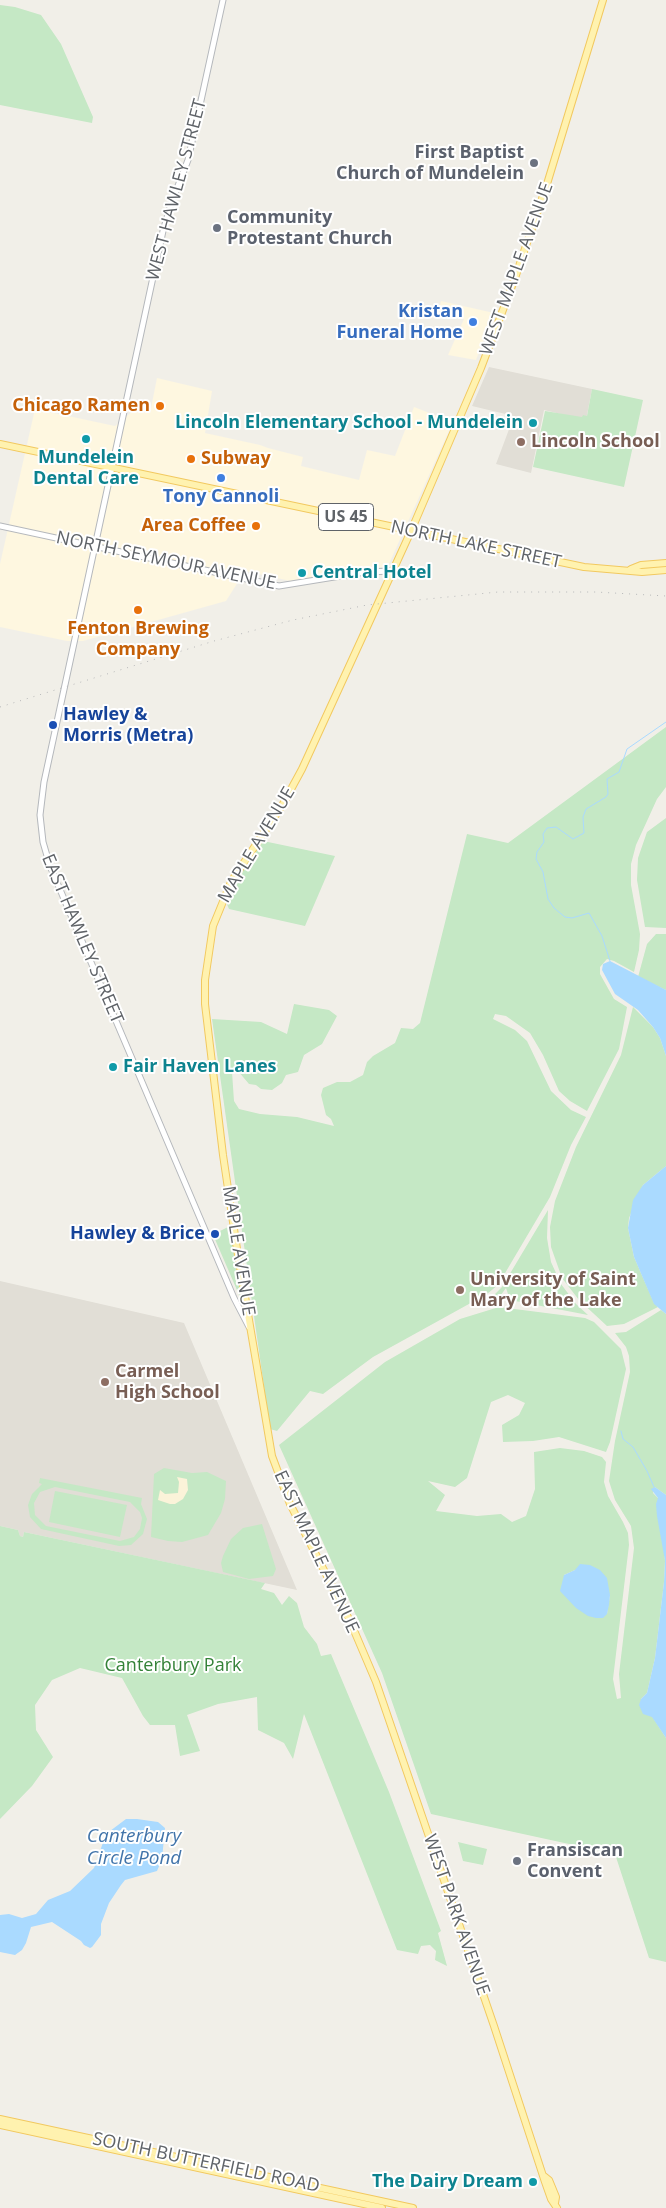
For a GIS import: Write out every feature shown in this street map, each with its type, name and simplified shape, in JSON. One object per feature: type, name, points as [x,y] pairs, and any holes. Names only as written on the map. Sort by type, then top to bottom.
[{"type":"main road","name":"WEST MAPLE AVENUE","points":[[411,531],[481,368],[515,280],[552,168],[603,0]]},
{"type":"main road","name":"NORTH LAKE STREET","points":[[0,444],[584,567],[642,572],[666,570]]},
{"type":"main road","name":"MAPLE AVENUE","points":[[251,1330],[223,1156],[205,1004],[205,980],[210,939],[216,918],[231,882],[296,780],[411,531]]},
{"type":"main road","name":"NORTH LAKE STREET","points":[[630,570],[641,565],[666,563]]},
{"type":"main road","name":"EAST MAPLE AVENUE","points":[[251,1330],[268,1437],[280,1482],[365,1654]]},
{"type":"main road","name":"WEST PARK AVENUE","points":[[365,1654],[551,2199],[556,2206]]},
{"type":"main road","name":"SOUTH BUTTERFIELD ROAD","points":[[0,2119],[412,2208]]},
{"type":"main road","name":"SOUTH BUTTERFIELD ROAD","points":[[0,2125],[382,2208]]},
{"type":"street","name":"WEST HAWLEY STREET","points":[[113,469],[163,231],[188,160],[223,0]]},
{"type":"street","name":"EAST HAWLEY STREET","points":[[113,469],[43,790],[40,815],[43,842],[50,866],[234,1298],[251,1330]]},
{"type":"street","name":"NORTH SEYMOUR AVENUE","points":[[0,526],[279,586],[349,574],[392,572]]},
{"type":"shaded area","points":[[441,301],[494,313],[476,360],[448,355],[464,319],[438,314]]},
{"type":"shaded area","name":"Lincoln School","points":[[489,367],[592,389],[586,420],[544,410],[531,473],[496,464],[514,416],[472,406]]},
{"type":"shaded area","points":[[157,378],[212,391],[205,433],[303,457],[301,466],[359,480],[367,450],[395,456],[414,407],[453,422],[388,566],[295,582],[245,571],[226,601],[83,641],[67,641],[0,627],[0,564],[35,409],[115,426],[133,411],[150,413]]},
{"type":"shaded area","name":"Carmel High School","points":[[0,1281],[184,1323],[297,1590],[24,1532],[23,1537],[20,1536],[18,1530],[0,1526]]},
{"type":"green space","points":[[0,5],[15,7],[41,15],[61,44],[93,117],[92,123],[0,105]]},
{"type":"green space","points":[[592,389],[643,400],[624,487],[533,467],[545,411],[582,417],[583,415],[587,416]]},
{"type":"green space","points":[[666,727],[666,787],[657,799],[636,845],[631,864],[631,885],[640,934],[639,950],[634,972],[607,959],[600,967],[600,974],[614,999],[627,1007],[619,1049],[587,1111],[570,1101],[559,1091],[543,1055],[530,1033],[506,1016],[495,1014],[493,1019],[515,1030],[527,1041],[551,1091],[571,1110],[586,1117],[571,1145],[550,1197],[498,1285],[487,1294],[373,1357],[323,1394],[310,1391],[277,1431],[270,1429],[212,1019],[261,1022],[287,1034],[294,1004],[329,1010],[337,1016],[322,1044],[304,1055],[298,1072],[286,1075],[282,1083],[272,1090],[261,1089],[256,1085],[249,1084],[238,1071],[232,1072],[234,1101],[239,1109],[260,1114],[297,1117],[334,1126],[331,1119],[326,1115],[321,1095],[323,1088],[337,1082],[350,1082],[363,1075],[367,1062],[373,1056],[395,1043],[401,1028],[413,1029],[420,1023],[467,834],[508,843]]},
{"type":"green space","points":[[666,818],[666,928],[645,927],[637,880],[638,858],[647,832]]},
{"type":"green space","points":[[268,842],[335,856],[305,926],[229,909],[226,902],[231,882],[256,843]]},
{"type":"green space","points":[[656,934],[666,934],[666,990],[638,977],[647,944]]},
{"type":"green space","points":[[633,1007],[653,1027],[660,1038],[666,1056],[666,1166],[643,1185],[629,1218],[628,1228],[634,1257],[654,1303],[658,1307],[624,1324],[607,1326],[579,1300],[562,1278],[551,1247],[550,1227],[555,1201],[576,1147],[621,1055]]},
{"type":"green space","points":[[548,1210],[547,1238],[551,1262],[561,1284],[576,1304],[588,1315],[510,1300],[506,1288],[498,1299],[487,1302],[502,1287]]},
{"type":"green space","points":[[230,1226],[243,1304],[214,1237],[217,1236],[216,1233]]},
{"type":"green space","points":[[499,1307],[585,1318],[594,1322],[621,1349],[626,1369],[610,1442],[606,1452],[559,1437],[533,1441],[503,1442],[502,1425],[519,1415],[525,1403],[508,1395],[491,1402],[467,1478],[455,1487],[428,1481],[445,1495],[436,1511],[477,1516],[501,1514],[512,1522],[526,1516],[535,1489],[534,1452],[560,1448],[584,1451],[602,1457],[606,1462],[604,1482],[608,1496],[628,1533],[629,1545],[613,1679],[617,1699],[621,1698],[619,1674],[634,1548],[631,1526],[615,1500],[609,1481],[615,1441],[630,1372],[629,1356],[626,1347],[615,1333],[626,1332],[661,1310],[666,1314],[666,1495],[655,1487],[653,1493],[658,1498],[665,1561],[664,1582],[655,1658],[647,1693],[641,1699],[666,1738],[666,1962],[649,1958],[615,1854],[431,1814],[382,1673],[279,1445],[385,1362],[460,1319]],"holes":[[[575,1570],[610,1595],[607,1614],[564,1575]]]},
{"type":"green space","points":[[164,1468],[192,1473],[207,1472],[226,1481],[225,1499],[221,1513],[208,1535],[182,1542],[151,1537],[154,1474]]},
{"type":"green space","points":[[40,1478],[142,1498],[141,1504],[147,1519],[143,1534],[131,1545],[119,1546],[41,1529],[30,1517],[28,1505],[32,1494],[42,1484],[39,1483]],"holes":[[[55,1487],[130,1502],[140,1512],[142,1518],[140,1529],[134,1537],[120,1541],[46,1526],[35,1515],[34,1503],[40,1492]]]},
{"type":"green space","points":[[55,1491],[127,1505],[120,1537],[49,1522]]},
{"type":"green space","points":[[262,1524],[276,1569],[273,1576],[249,1579],[223,1572],[221,1563],[231,1539],[243,1528]]},
{"type":"green space","name":"Canterbury Park","points":[[0,1526],[18,1530],[20,1536],[23,1537],[24,1532],[265,1583],[261,1589],[274,1593],[282,1605],[289,1596],[297,1603],[304,1627],[317,1644],[321,1656],[331,1654],[389,1792],[441,1931],[438,1933],[447,1966],[435,1960],[436,1951],[430,1945],[421,1946],[418,1954],[397,1950],[304,1714],[293,1759],[284,1743],[258,1730],[257,1697],[218,1704],[187,1715],[200,1751],[180,1756],[175,1725],[150,1725],[122,1678],[80,1668],[52,1680],[35,1705],[36,1730],[53,1757],[32,1786],[0,1819]]},
{"type":"green space","points":[[458,1842],[487,1849],[483,1865],[463,1861]]},
{"type":"sand","points":[[177,1477],[187,1479],[188,1490],[183,1499],[175,1504],[158,1500],[160,1490],[165,1494],[178,1493],[179,1482]]},
{"type":"water","points":[[610,961],[666,990],[666,1056],[660,1038],[653,1027],[638,1010],[615,994],[602,970],[603,964]]},
{"type":"water","points":[[666,1166],[666,1314],[654,1304],[634,1257],[628,1228],[633,1200],[643,1185]]},
{"type":"water","points":[[655,1487],[666,1495],[666,1738],[652,1717],[643,1714],[639,1705],[641,1699],[647,1693],[655,1658],[664,1582],[665,1561],[657,1516],[656,1504],[658,1498],[651,1489]]},
{"type":"water","points":[[580,1564],[590,1565],[600,1570],[607,1578],[610,1595],[609,1605],[607,1614],[603,1618],[588,1616],[576,1608],[560,1591],[564,1575],[575,1570]]},
{"type":"water","name":"Canterbury Circle Pond","points":[[126,1819],[158,1822],[165,1828],[162,1859],[157,1871],[125,1880],[121,1885],[109,1903],[101,1924],[101,1935],[92,1947],[84,1945],[52,1922],[31,1927],[22,1950],[15,1955],[0,1952],[0,1915],[9,1914],[22,1918],[36,1914],[48,1900],[70,1891],[94,1868],[106,1834]]},
{"type":"waterway","points":[[610,961],[602,936],[589,913],[572,918],[565,917],[554,908],[548,899],[543,872],[536,859],[537,852],[544,842],[543,834],[547,828],[556,827],[573,839],[584,833],[583,817],[586,809],[606,797],[608,794],[607,779],[619,772],[627,749],[666,722]]},
{"type":"waterway","points":[[621,1431],[623,1439],[633,1447],[654,1487]]},
{"type":"railway","points":[[0,707],[214,641],[293,620],[367,605],[498,592],[596,592],[666,596]]},
{"type":"place","name":"First Baptist Church of Mundelein","points":[[534,163]]},
{"type":"place","name":"Community Protestant Church","points":[[217,228]]},
{"type":"place","name":"Kristan Funeral Home","points":[[473,322]]},
{"type":"place","name":"Chicago Ramen","points":[[160,406]]},
{"type":"place","name":"Lincoln Elementary School - Mundelein","points":[[533,423]]},
{"type":"place","name":"Mundelein Dental Care","points":[[86,439]]},
{"type":"place","name":"Lincoln School","points":[[521,442]]},
{"type":"place","name":"Subway","points":[[191,459]]},
{"type":"place","name":"Tony Cannoli","points":[[221,478]]},
{"type":"place","name":"Area Coffee","points":[[256,526]]},
{"type":"place","name":"Central Hotel","points":[[302,573]]},
{"type":"place","name":"Fenton Brewing Company","points":[[138,610]]},
{"type":"place","name":"Hawley & Morris (Metra)","points":[[53,725]]},
{"type":"place","name":"Fair Haven Lanes","points":[[113,1067]]},
{"type":"place","name":"Hawley & Brice","points":[[215,1234]]},
{"type":"place","name":"University of Saint Mary of the Lake","points":[[460,1290]]},
{"type":"place","name":"Carmel High School","points":[[105,1382]]},
{"type":"place","name":"Fransiscan Convent","points":[[517,1861]]},
{"type":"place","name":"The Dairy Dream","points":[[533,2182]]}]
